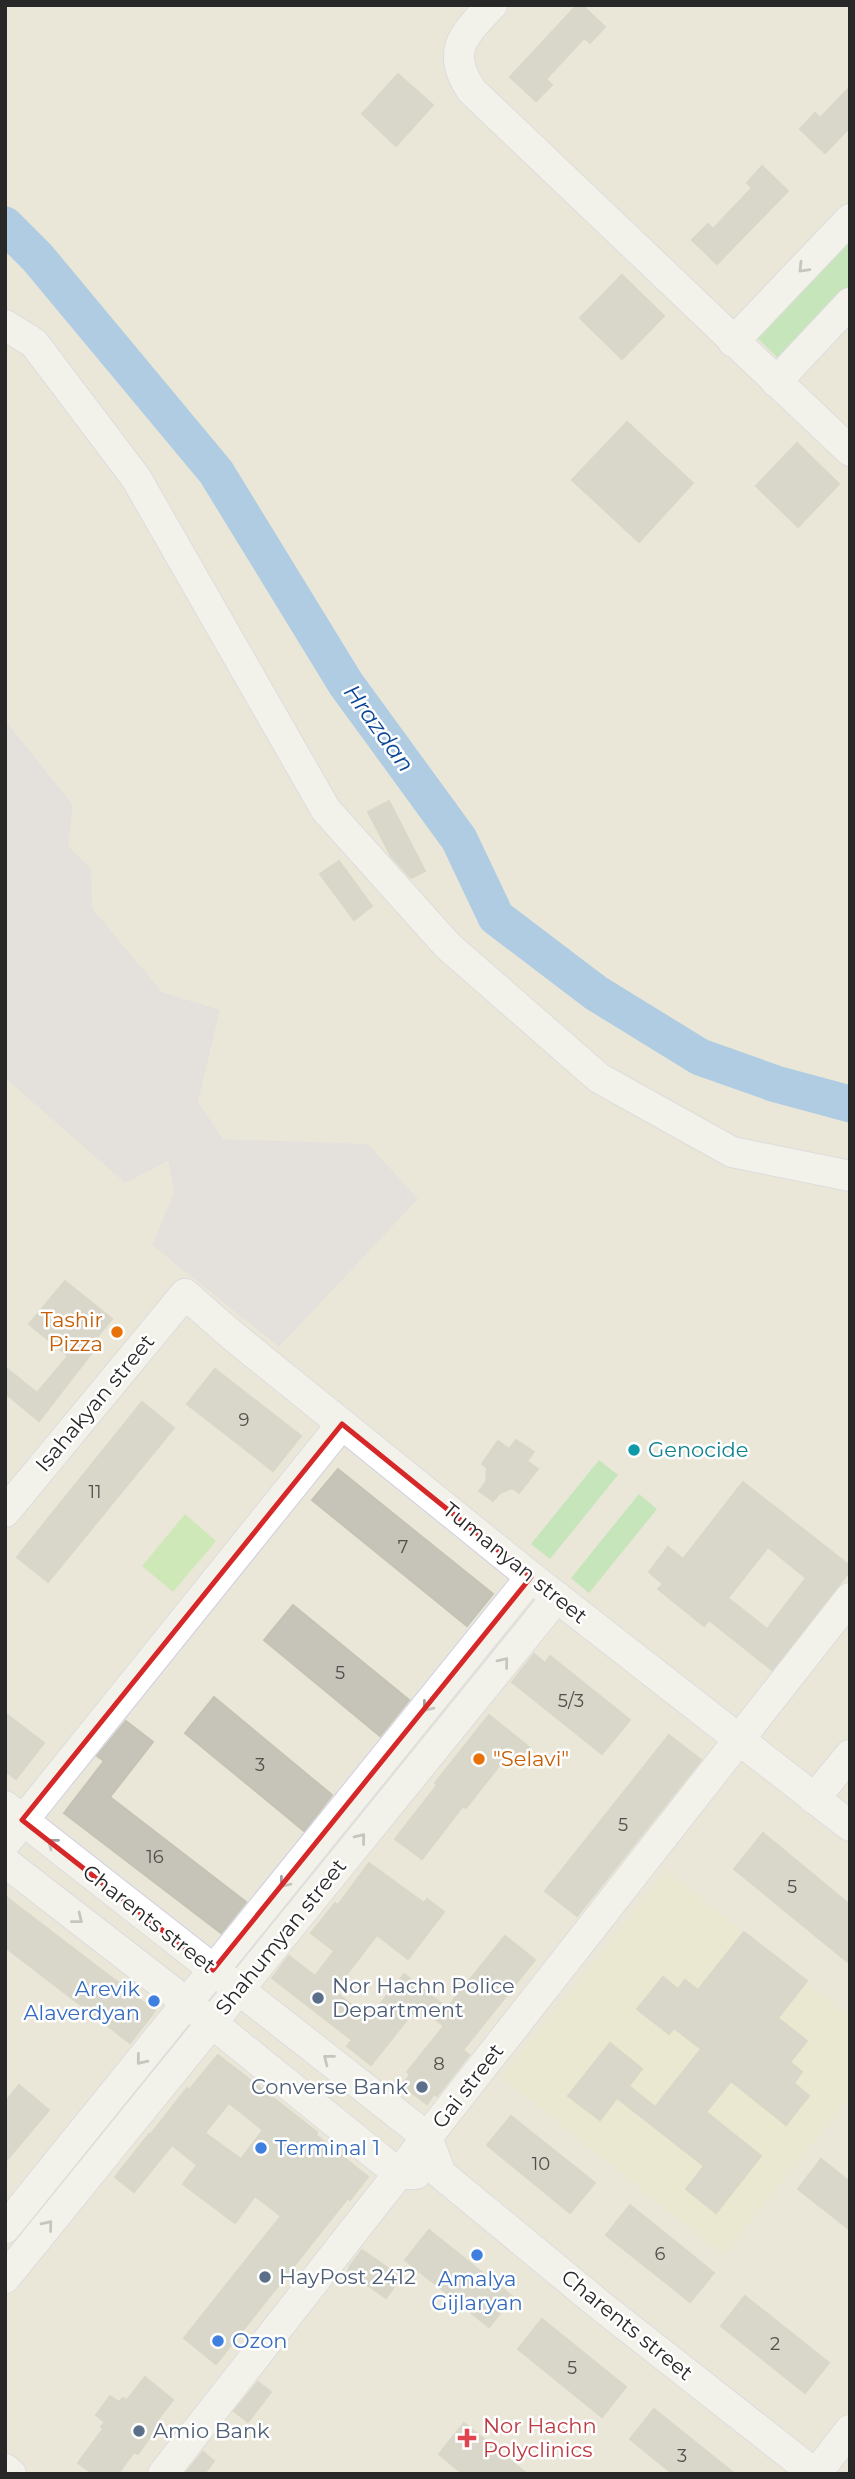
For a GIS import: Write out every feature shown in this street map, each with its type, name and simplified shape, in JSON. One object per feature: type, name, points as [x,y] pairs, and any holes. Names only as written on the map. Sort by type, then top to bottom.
[{"type":"street","points":[[492,5],[470,28],[457,59],[461,76],[472,91],[850,451]]},
{"type":"street","points":[[733,342],[850,219]]},
{"type":"street","points":[[776,382],[850,303]]},
{"type":"street","points":[[5,325],[34,343],[136,478],[326,810],[449,946],[599,1078],[732,1152],[850,1176]]},
{"type":"street","name":"Tumanyan street","points":[[185,1294],[531,1577],[850,1826]]},
{"type":"street","name":"Isahakyan street","points":[[5,1512],[185,1294]]},
{"type":"street","points":[[11,1823],[342,1424]]},
{"type":"street","name":"Shahumyan street","points":[[5,2228],[531,1577]]},
{"type":"street","name":"Shahumyan street","points":[[5,2278],[556,1597]]},
{"type":"street","name":"Gai street","points":[[163,2474],[850,1598]]},
{"type":"street","points":[[814,1799],[850,1755]]},
{"type":"street","name":"Charents street","points":[[11,1823],[213,1970],[427,2137],[441,2174],[601,2306],[816,2474]]},
{"type":"street","name":"Charents street","points":[[5,1862],[187,2003],[399,2174]]},
{"type":"street","points":[[399,2174],[441,2174]]},
{"type":"street","points":[[816,2474],[850,2430]]},
{"type":"street","points":[[5,2469],[11,2474]]},
{"type":"highlighted area","points":[[342,1424],[531,1577],[213,1970],[22,1820]]},
{"type":"shaded area","points":[[5,720],[73,805],[68,846],[91,869],[92,908],[162,992],[220,1010],[198,1102],[223,1139],[368,1144],[418,1199],[279,1347],[152,1245],[174,1192],[168,1161],[125,1183],[5,1078]]},
{"type":"shaded area","points":[[667,1871],[850,2018],[850,2097],[723,2255],[502,2077]]},
{"type":"green space","points":[[850,234],[850,285],[779,359],[754,335]]},
{"type":"green space","points":[[599,1460],[618,1475],[550,1559],[531,1544]]},
{"type":"green space","points":[[639,1494],[657,1509],[589,1593],[571,1578]]},
{"type":"green space","points":[[185,1514],[216,1541],[173,1592],[142,1566]]},
{"type":"building","points":[[577,5],[582,5],[605,27],[590,43],[584,38],[546,79],[552,85],[536,101],[510,77]]},
{"type":"building","points":[[398,74],[433,105],[396,146],[362,114]]},
{"type":"building","points":[[850,87],[850,127],[825,153],[800,129],[815,113],[820,118]]},
{"type":"building","points":[[762,166],[788,191],[717,264],[692,240],[708,224],[713,229],[752,188],[747,183]]},
{"type":"building","points":[[622,275],[664,316],[622,359],[580,318]]},
{"type":"building","points":[[627,422],[693,483],[639,542],[572,480]]},
{"type":"building","points":[[797,443],[839,484],[798,527],[756,486]]},
{"type":"building","points":[[389,801],[425,871],[411,878],[391,856],[368,812]]},
{"type":"building","points":[[339,861],[372,906],[354,920],[320,874]]},
{"type":"building","points":[[65,1281],[112,1319],[93,1342],[97,1346],[39,1421],[5,1393],[5,1367],[37,1393],[68,1356],[29,1324]]},
{"type":"building","points":[[215,1369],[301,1436],[273,1471],[187,1404]]},
{"type":"building","points":[[142,1402],[174,1428],[48,1582],[17,1557]]},
{"type":"building","points":[[516,1440],[534,1452],[527,1461],[538,1469],[519,1493],[512,1488],[500,1493],[493,1501],[479,1491],[486,1482],[487,1468],[482,1464],[498,1441],[509,1449]]},
{"type":"building","points":[[338,1469],[493,1594],[467,1626],[312,1500]]},
{"type":"building","points":[[743,1482],[850,1566],[850,1571],[772,1670],[709,1620],[704,1626],[658,1589],[663,1584],[649,1572],[668,1547],[683,1559]],"holes":[[[768,1547],[806,1578],[767,1629],[728,1598]]]},
{"type":"building","points":[[293,1605],[409,1700],[380,1736],[264,1640]]},
{"type":"building","points":[[534,1654],[545,1663],[550,1656],[630,1720],[602,1754],[512,1682]]},
{"type":"building","points":[[214,1697],[332,1795],[304,1831],[185,1733]]},
{"type":"building","points":[[5,1713],[44,1743],[16,1779],[5,1771]]},
{"type":"building","points":[[489,1715],[529,1747],[518,1759],[510,1752],[422,1859],[395,1839]]},
{"type":"building","points":[[126,1721],[153,1742],[110,1797],[246,1902],[221,1933],[64,1813],[104,1761],[97,1756]]},
{"type":"building","points":[[669,1735],[701,1760],[577,1916],[545,1891]]},
{"type":"building","points":[[763,1833],[850,1905],[850,1964],[734,1869]]},
{"type":"building","points":[[369,1863],[424,1903],[427,1899],[444,1912],[408,1959],[377,1935],[334,1991],[369,2018],[404,1974],[447,2008],[505,1936],[535,1960],[463,2050],[469,2055],[437,2096],[434,2094],[427,2104],[402,2085],[410,2075],[407,2072],[444,2026],[418,2006],[371,2065],[347,2046],[352,2040],[272,1978],[289,1956],[315,1976],[334,1951],[311,1933],[335,1903],[338,1905]]},
{"type":"building","points":[[5,1896],[155,2011],[130,2043],[5,1947]]},
{"type":"building","points":[[744,1932],[807,1981],[778,2018],[807,2041],[790,2062],[802,2072],[794,2083],[809,2096],[786,2125],[731,2081],[706,2112],[761,2156],[716,2213],[686,2189],[704,2166],[617,2098],[600,2120],[568,2096],[610,2043],[642,2069],[629,2086],[655,2107],[701,2049],[674,2028],[669,2034],[637,2009],[663,1977],[678,1989],[685,1980],[698,1990]]},
{"type":"building","points":[[218,2055],[317,2132],[316,2135],[368,2177],[350,2200],[348,2198],[216,2364],[184,2338],[281,2216],[255,2196],[235,2223],[183,2184],[197,2165],[172,2145],[134,2192],[115,2177],[187,2088],[189,2090]],"holes":[[[229,2103],[263,2130],[241,2159],[205,2133]]]},
{"type":"building","points":[[19,2085],[49,2110],[5,2162],[5,2102]]},
{"type":"building","points":[[511,2116],[595,2183],[570,2213],[487,2145]]},
{"type":"building","points":[[821,2159],[850,2182],[850,2230],[798,2189]]},
{"type":"building","points":[[630,2205],[714,2273],[690,2302],[606,2235]]},
{"type":"building","points":[[429,2230],[513,2297],[489,2327],[405,2260]]},
{"type":"building","points":[[362,2250],[401,2277],[386,2298],[359,2279],[345,2281],[350,2266]]},
{"type":"building","points":[[745,2296],[829,2363],[805,2393],[721,2326]]},
{"type":"building","points":[[542,2319],[626,2387],[602,2417],[518,2349]]},
{"type":"building","points":[[145,2377],[173,2400],[156,2422],[159,2424],[138,2454],[134,2452],[118,2474],[93,2474],[78,2463],[103,2429],[101,2427],[105,2422],[96,2415],[110,2396],[119,2402],[123,2398],[127,2400]]},
{"type":"building","points":[[258,2382],[271,2392],[248,2422],[234,2411]]},
{"type":"building","points":[[654,2409],[735,2474],[673,2474],[630,2439]]},
{"type":"building","name":"Nor Hachn Polyclinics","points":[[464,2423],[527,2474],[463,2474],[439,2454]]},
{"type":"building","points":[[203,2452],[214,2461],[204,2474],[185,2474]]},
{"type":"waterway","name":"Hrazdan","points":[[5,225],[37,257],[216,472],[346,684],[459,839],[496,917],[596,993],[700,1057],[776,1084],[850,1104]]},
{"type":"place","name":"Tashir Pizza","points":[[117,1332]]},
{"type":"place","name":"Genocide","points":[[634,1450]]},
{"type":"place","name":"\"Selavi\"","points":[[479,1759]]},
{"type":"place","name":"Nor Hachn Police Department","points":[[318,1998]]},
{"type":"place","name":"Arevik Alaverdyan","points":[[154,2001]]},
{"type":"place","name":"Converse Bank","points":[[422,2087]]},
{"type":"place","name":"Terminal 1","points":[[261,2148]]},
{"type":"place","name":"Amalya Gijlaryan","points":[[477,2255]]},
{"type":"place","name":"HayPost 2412","points":[[265,2277]]},
{"type":"place","name":"Ozon","points":[[218,2341]]},
{"type":"place","name":"Amio Bank","points":[[139,2431]]},
{"type":"place","name":"Nor Hachn Polyclinics","points":[[467,2438]]}]
